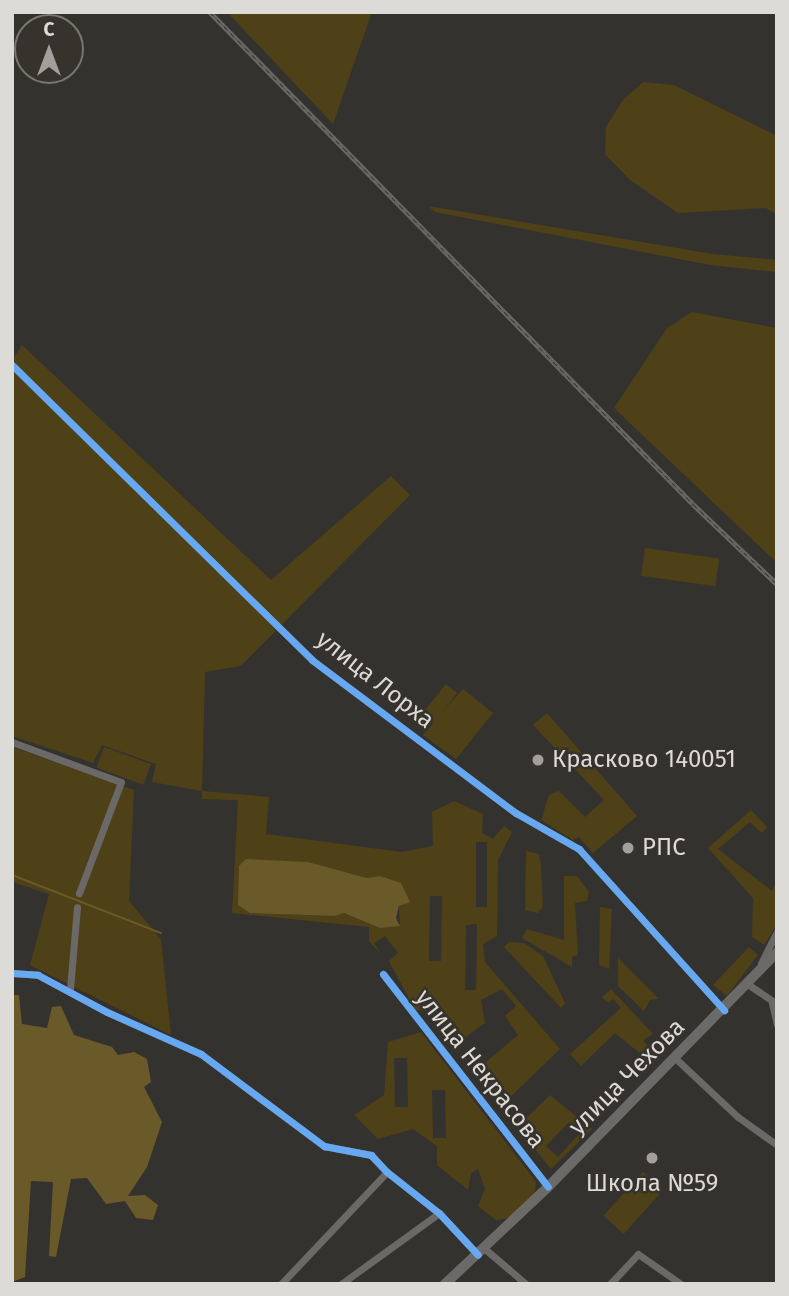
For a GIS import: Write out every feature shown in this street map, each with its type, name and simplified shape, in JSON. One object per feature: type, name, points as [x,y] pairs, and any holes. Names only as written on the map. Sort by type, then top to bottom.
[{"type":"main road","name":"улица Чехова","points":[[445,1284],[482,1252],[674,1057],[724,1010],[776,948]]},
{"type":"street","name":"улица Лорха","points":[[12,365],[312,660],[516,813],[579,849],[724,1010]]},
{"type":"street","points":[[12,742],[121,782],[79,893]]},
{"type":"street","points":[[70,989],[77,907]]},
{"type":"street","points":[[776,948],[777,931]]},
{"type":"street","points":[[12,973],[38,975],[70,989],[107,1012],[201,1054],[324,1146],[371,1154],[387,1172],[439,1213],[482,1252],[526,1284]]},
{"type":"street","name":"улица Некрасова","points":[[383,974],[548,1187]]},
{"type":"street","points":[[746,983],[774,1003],[777,1024]]},
{"type":"street","points":[[674,1057],[738,1118],[777,1145]]},
{"type":"street","points":[[283,1282],[387,1172]]},
{"type":"street","points":[[341,1284],[439,1213]]},
{"type":"street","points":[[610,1284],[638,1254],[681,1284]]},
{"type":"street","points":[[283,1282],[293,1284]]},
{"type":"shaded area","points":[[227,12],[372,12],[333,124]]},
{"type":"shaded area","points":[[643,82],[674,85],[777,136],[777,215],[766,208],[678,213],[630,180],[605,154],[606,127],[623,100]]},
{"type":"shaded area","points":[[428,206],[713,254],[777,260],[777,272],[710,265],[435,212]]},
{"type":"shaded area","points":[[692,312],[777,328],[777,563],[614,408],[667,328]]},
{"type":"shaded area","points":[[22,345],[271,580],[391,476],[410,495],[241,666],[205,672],[202,791],[152,782],[156,764],[102,745],[93,763],[12,736],[12,360]]},
{"type":"shaded area","points":[[645,548],[719,558],[715,586],[641,576]]},
{"type":"shaded area","points":[[446,684],[457,693],[443,711],[463,689],[493,713],[456,759],[423,735],[433,724],[422,714]]},
{"type":"shaded area","points":[[547,713],[637,816],[593,853],[579,837],[573,840],[541,820],[549,795],[559,791],[585,817],[604,800],[533,725]]},
{"type":"shaded area","points":[[12,747],[134,790],[129,901],[161,939],[171,1035],[30,965],[49,894],[12,882]]},
{"type":"shaded area","points":[[104,747],[151,764],[143,785],[96,768]]},
{"type":"shaded area","points":[[202,791],[269,797],[266,834],[402,852],[433,846],[432,812],[454,801],[483,814],[482,833],[493,839],[504,826],[512,832],[498,860],[497,936],[483,944],[485,962],[560,1049],[502,1105],[475,1071],[518,1035],[505,1016],[516,1006],[502,989],[481,1000],[485,1023],[455,1045],[434,1011],[415,1010],[389,961],[398,953],[385,936],[374,943],[381,954],[369,941],[369,927],[232,913],[238,800],[202,799]],"holes":[[[476,842],[487,842],[487,907],[476,907]],[[308,862],[367,878],[380,876],[409,901],[399,906],[400,925],[380,928],[344,913],[335,916],[250,913]],[[430,896],[442,896],[441,961],[429,961]],[[477,924],[476,990],[465,990],[466,925]]]},
{"type":"shaded area","points":[[751,810],[767,827],[762,833],[750,822],[718,849],[772,891],[777,880],[777,924],[764,945],[752,937],[753,898],[708,848]]},
{"type":"shaded area","points":[[526,851],[539,854],[543,907],[538,913],[525,910]]},
{"type":"shaded area","points":[[246,859],[308,862],[367,878],[380,876],[401,883],[410,902],[399,906],[396,918],[400,926],[380,928],[344,913],[335,916],[250,913],[238,905],[239,866]]},
{"type":"shaded area","points":[[564,876],[577,876],[589,892],[587,901],[575,903],[578,955],[572,957],[572,967],[522,938],[527,929],[564,940]]},
{"type":"shaded area","points":[[600,907],[612,909],[609,969],[599,965]]},
{"type":"shaded area","points":[[509,942],[524,943],[543,956],[565,1003],[561,1008],[504,947]]},
{"type":"shaded area","points":[[749,947],[758,955],[727,996],[713,985]]},
{"type":"shaded area","points":[[618,958],[659,999],[650,1000],[644,1011],[618,986]]},
{"type":"shaded area","points":[[611,989],[653,1034],[643,1040],[657,1058],[652,1063],[615,1033],[581,1066],[570,1054],[621,1008],[613,999],[608,1003],[602,997]]},
{"type":"shaded area","points":[[12,995],[19,995],[22,1024],[47,1028],[52,1007],[61,1006],[74,1035],[112,1047],[118,1055],[134,1052],[147,1059],[151,1082],[144,1087],[162,1122],[147,1167],[128,1196],[145,1195],[158,1205],[153,1220],[136,1218],[125,1201],[106,1204],[87,1178],[71,1179],[56,1257],[49,1256],[53,1182],[31,1181],[25,1277],[12,1282]]},
{"type":"shaded area","points":[[421,1032],[536,1182],[534,1198],[509,1218],[496,1220],[478,1206],[485,1189],[478,1169],[471,1173],[468,1190],[437,1165],[437,1146],[413,1129],[378,1139],[354,1115],[384,1095],[388,1042]],"holes":[[[394,1058],[407,1058],[408,1107],[395,1107]],[[432,1090],[445,1090],[446,1138],[433,1138]]]},
{"type":"shaded area","points":[[550,1095],[592,1129],[551,1169],[517,1127]],"holes":[[[569,1122],[580,1133],[558,1157],[546,1146]]]},
{"type":"shaded area","points":[[643,1172],[663,1190],[624,1234],[604,1216]]},
{"type":"waterway","points":[[12,875],[161,933]]},
{"type":"railway","points":[[210,12],[693,504],[777,584]]},
{"type":"cycle path","points":[[12,365],[312,660],[516,813],[579,849],[724,1010]]},
{"type":"cycle path","points":[[12,973],[38,975],[107,1012],[201,1054],[324,1146],[371,1155],[387,1172],[439,1213],[478,1255]]},
{"type":"cycle path","points":[[383,974],[548,1187]]},
{"type":"place","name":"Красково 140051","points":[[538,760]]},
{"type":"place","name":"РПС","points":[[628,848]]},
{"type":"place","name":"Школа №59","points":[[652,1158]]}]
